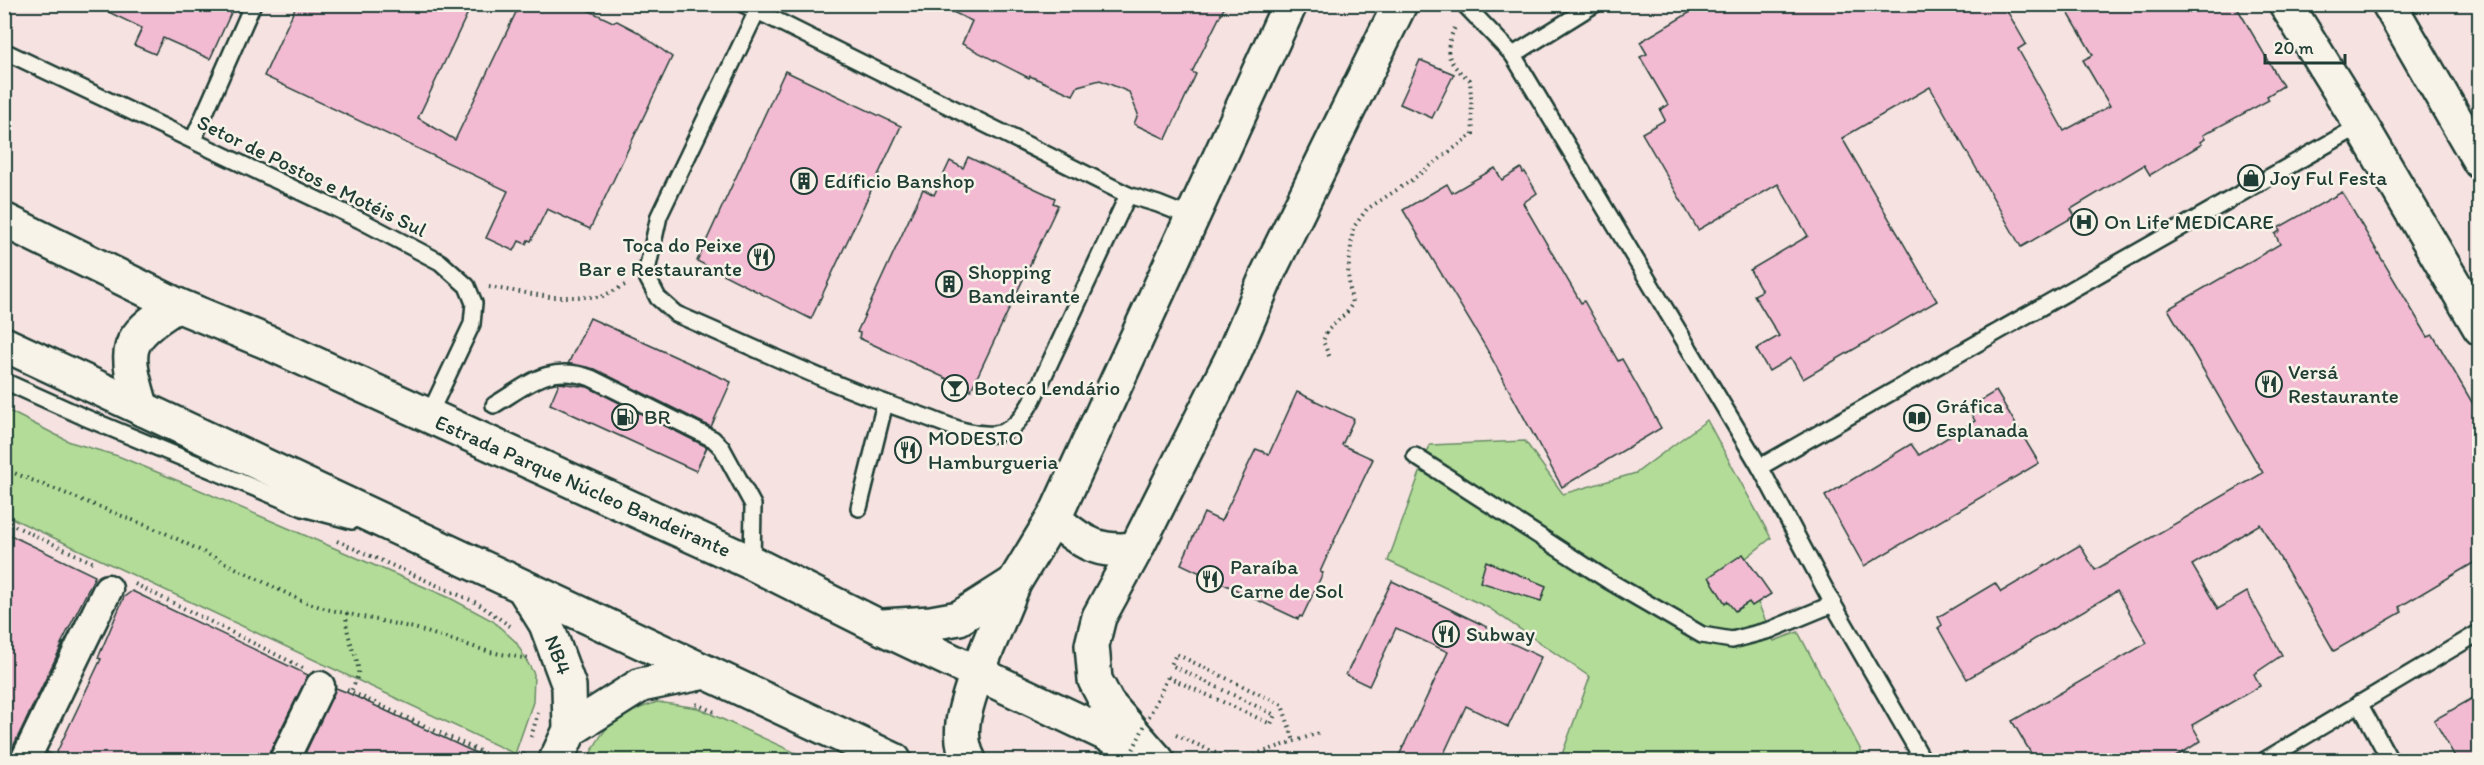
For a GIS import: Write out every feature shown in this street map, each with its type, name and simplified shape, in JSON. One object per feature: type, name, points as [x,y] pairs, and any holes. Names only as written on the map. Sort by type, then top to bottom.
[{"type":"main road","points":[[969,760],[961,736],[963,715],[977,673],[1014,583],[1058,512],[1290,4]]},
{"type":"main road","points":[[1161,751],[1107,703],[1095,680],[1092,645],[1099,617],[1136,549],[1231,360],[1269,271],[1400,4]]},
{"type":"main road","points":[[2389,4],[2480,162]]},
{"type":"main road","points":[[2286,5],[2361,125],[2480,328]]},
{"type":"main road","name":"Estrada Parque Núcleo Bandeirante","points":[[4,220],[177,305],[267,342],[752,563],[878,626],[1118,739],[1161,751]]},
{"type":"main road","points":[[142,409],[130,364],[132,346],[140,331],[177,305]]},
{"type":"main road","points":[[4,344],[894,760]]},
{"type":"main road","points":[[1058,512],[1059,523],[1091,545],[1107,550],[1136,549]]},
{"type":"main road","points":[[878,626],[931,623],[959,618],[1014,583]]},
{"type":"main road","name":"NB4","points":[[523,587],[546,624],[569,686],[570,730],[556,760]]},
{"type":"main road","points":[[570,730],[641,685],[705,672]]},
{"type":"street","points":[[25,760],[113,579]]},
{"type":"street","points":[[284,760],[324,682]]},
{"type":"lane","points":[[193,141],[253,4]]},
{"type":"lane","points":[[743,4],[1128,195],[1193,218]]},
{"type":"lane","points":[[1513,55],[1595,4]]},
{"type":"lane","points":[[1465,5],[1513,55],[1760,467],[1833,604],[1923,760]]},
{"type":"lane","points":[[758,11],[659,216],[646,275],[658,298],[676,314],[885,403],[963,431],[995,434],[1011,429],[1033,399],[1128,195]]},
{"type":"lane","name":"Setor de Postos e Motéis Sul","points":[[4,51],[390,235],[440,262],[467,286]]},
{"type":"lane","points":[[1760,467],[2361,125]]},
{"type":"lane","points":[[428,417],[472,324],[474,303],[467,286]]},
{"type":"lane","points":[[495,405],[543,375],[559,371],[575,372],[713,439],[722,448],[753,505],[752,563]]},
{"type":"lane","points":[[4,381],[84,417],[303,508],[426,541]]},
{"type":"lane","points":[[858,508],[885,403]]},
{"type":"lane","points":[[1415,456],[1609,581],[1702,635],[1732,640],[1770,630],[1833,604]]},
{"type":"lane","points":[[2265,760],[2480,632]]},
{"type":"lane","points":[[2359,704],[2390,760]]},
{"type":"path","points":[[1329,356],[1323,340],[1335,321],[1347,312],[1352,304],[1348,274],[1353,228],[1367,209],[1473,134],[1470,80],[1451,62],[1447,43],[1465,5]]},
{"type":"path","points":[[467,286],[498,288],[550,297],[601,297],[646,275]]},
{"type":"path","points":[[4,469],[67,492],[165,533],[298,599],[326,609],[414,628],[490,652],[535,660],[529,650]]},
{"type":"path","points":[[4,521],[113,579],[324,682],[351,692],[499,760]]},
{"type":"path","points":[[327,536],[477,603],[510,625],[516,632]]},
{"type":"path","points":[[347,613],[345,623],[358,673],[351,692]]},
{"type":"path","points":[[1128,760],[1168,677],[1271,724],[1275,715],[1170,665],[1176,654],[1282,705],[1294,741]]},
{"type":"path","points":[[522,760],[536,723],[540,703]]},
{"type":"path","points":[[1107,703],[1148,722]]},
{"type":"path","points":[[694,704],[723,715]]},
{"type":"path","points":[[1161,751],[1220,755],[1239,760],[1319,733]]},
{"type":"green space","points":[[5,409],[70,442],[118,456],[186,484],[450,598],[493,621],[516,642],[534,674],[533,702],[515,754],[5,515]]},
{"type":"green space","points":[[1707,420],[1771,538],[1741,562],[1774,641],[1798,632],[1866,760],[1560,760],[1590,677],[1489,608],[1388,561],[1430,445],[1525,441],[1563,494],[1636,473]]},
{"type":"green space","points":[[657,702],[698,708],[811,760],[587,760],[607,728],[621,716]]},
{"type":"building","points":[[92,4],[235,4],[210,59],[163,38],[155,54],[134,45],[142,28]]},
{"type":"building","points":[[297,4],[472,4],[418,118],[455,140],[520,4],[575,4],[636,31],[672,57],[590,229],[547,209],[531,241],[528,240],[526,244],[519,241],[514,251],[486,238],[508,191],[264,76]]},
{"type":"building","points":[[936,4],[1226,4],[1192,72],[1196,74],[1166,139],[1134,124],[1138,114],[1129,92],[1100,80],[1078,86],[1073,95],[1030,76],[1029,78],[962,44],[972,21]]},
{"type":"building","points":[[1704,4],[2003,4],[2026,44],[2018,49],[2064,131],[2110,106],[2083,60],[2093,55],[2063,4],[2235,4],[2283,86],[2267,96],[2269,100],[2203,135],[2205,139],[2200,142],[2202,144],[2150,175],[2144,165],[2071,209],[2075,216],[2021,247],[1930,87],[1842,138],[1937,301],[1803,379],[1791,358],[1769,371],[1756,349],[1779,336],[1754,295],[1762,291],[1750,270],[1808,236],[1778,184],[1698,230],[1642,133],[1665,120],[1660,110],[1668,105],[1640,57],[1647,54],[1640,42]]},
{"type":"building","points":[[1420,60],[1454,74],[1432,118],[1400,104]]},
{"type":"building","name":"Edíficio Banshop","points":[[785,71],[901,126],[811,319],[697,261]]},
{"type":"building","name":"Shopping Bandeirante","points":[[968,157],[1055,198],[1053,203],[1058,205],[971,390],[859,338],[860,333],[857,332],[923,189],[934,195],[950,161],[963,168]]},
{"type":"building","points":[[1495,168],[1502,180],[1521,168],[1523,173],[1525,172],[1537,193],[1523,203],[1581,303],[1584,301],[1618,361],[1622,359],[1661,428],[1562,487],[1485,346],[1403,210],[1447,184],[1452,193]]},
{"type":"building","points":[[2342,192],[2428,337],[2433,335],[2480,416],[2480,559],[2399,607],[2402,612],[2334,651],[2260,524],[2192,565],[2218,609],[2247,592],[2282,655],[2254,674],[2260,686],[2192,725],[2201,741],[2171,760],[2035,760],[2012,721],[2147,643],[2117,591],[1967,679],[1938,628],[1942,625],[1938,617],[1995,583],[2001,592],[2080,545],[2095,570],[2263,473],[2168,309],[2280,244],[2275,234],[2280,231],[2278,228]]},
{"type":"building","points":[[590,318],[731,382],[711,427],[595,369],[568,364]]},
{"type":"building","name":"BR","points":[[559,383],[588,387],[707,447],[696,471],[550,404]]},
{"type":"building","points":[[1996,391],[2039,463],[1864,566],[1825,496],[1911,444],[1919,455],[1975,421],[1968,408]]},
{"type":"building","points":[[1297,392],[1354,419],[1342,445],[1373,459],[1320,572],[1323,573],[1302,617],[1298,619],[1181,564],[1204,513],[1221,521],[1256,449],[1269,454]]},
{"type":"building","points":[[4,532],[95,576],[10,753],[9,760],[4,760]]},
{"type":"building","points":[[1743,554],[1771,594],[1752,606],[1749,602],[1735,611],[1727,601],[1725,603],[1709,577]]},
{"type":"building","points":[[1486,561],[1546,586],[1541,601],[1480,582]]},
{"type":"building","points":[[1392,581],[1487,627],[1486,631],[1541,657],[1508,727],[1466,706],[1441,760],[1397,760],[1448,652],[1396,628],[1369,686],[1346,675]]},
{"type":"building","points":[[132,591],[308,675],[269,753],[268,760],[43,760],[47,752],[55,756],[101,659],[98,658],[124,597]]},
{"type":"building","points":[[336,688],[346,692],[491,760],[302,760]]},
{"type":"building","points":[[2480,694],[2480,760],[2457,760],[2434,720]]},
{"type":"place","name":"Joy Ful Festa","points":[[2251,178]]},
{"type":"place","name":"Edíficio Banshop","points":[[804,181]]},
{"type":"place","name":"On Life MEDICARE","points":[[2084,222]]},
{"type":"place","name":"Toca do Peixe Bar e Restaurante","points":[[761,257]]},
{"type":"place","name":"Shopping Bandeirante","points":[[949,284]]},
{"type":"place","name":"Versá Restaurante","points":[[2269,384]]},
{"type":"place","name":"Boteco Lendário","points":[[955,388]]},
{"type":"place","name":"BR","points":[[625,417]]},
{"type":"place","name":"Gráfica Esplanada","points":[[1917,418]]},
{"type":"place","name":"MODESTO Hamburgueria","points":[[908,450]]},
{"type":"place","name":"Paraíba Carne de Sol","points":[[1210,579]]},
{"type":"place","name":"Subway","points":[[1446,634]]}]
